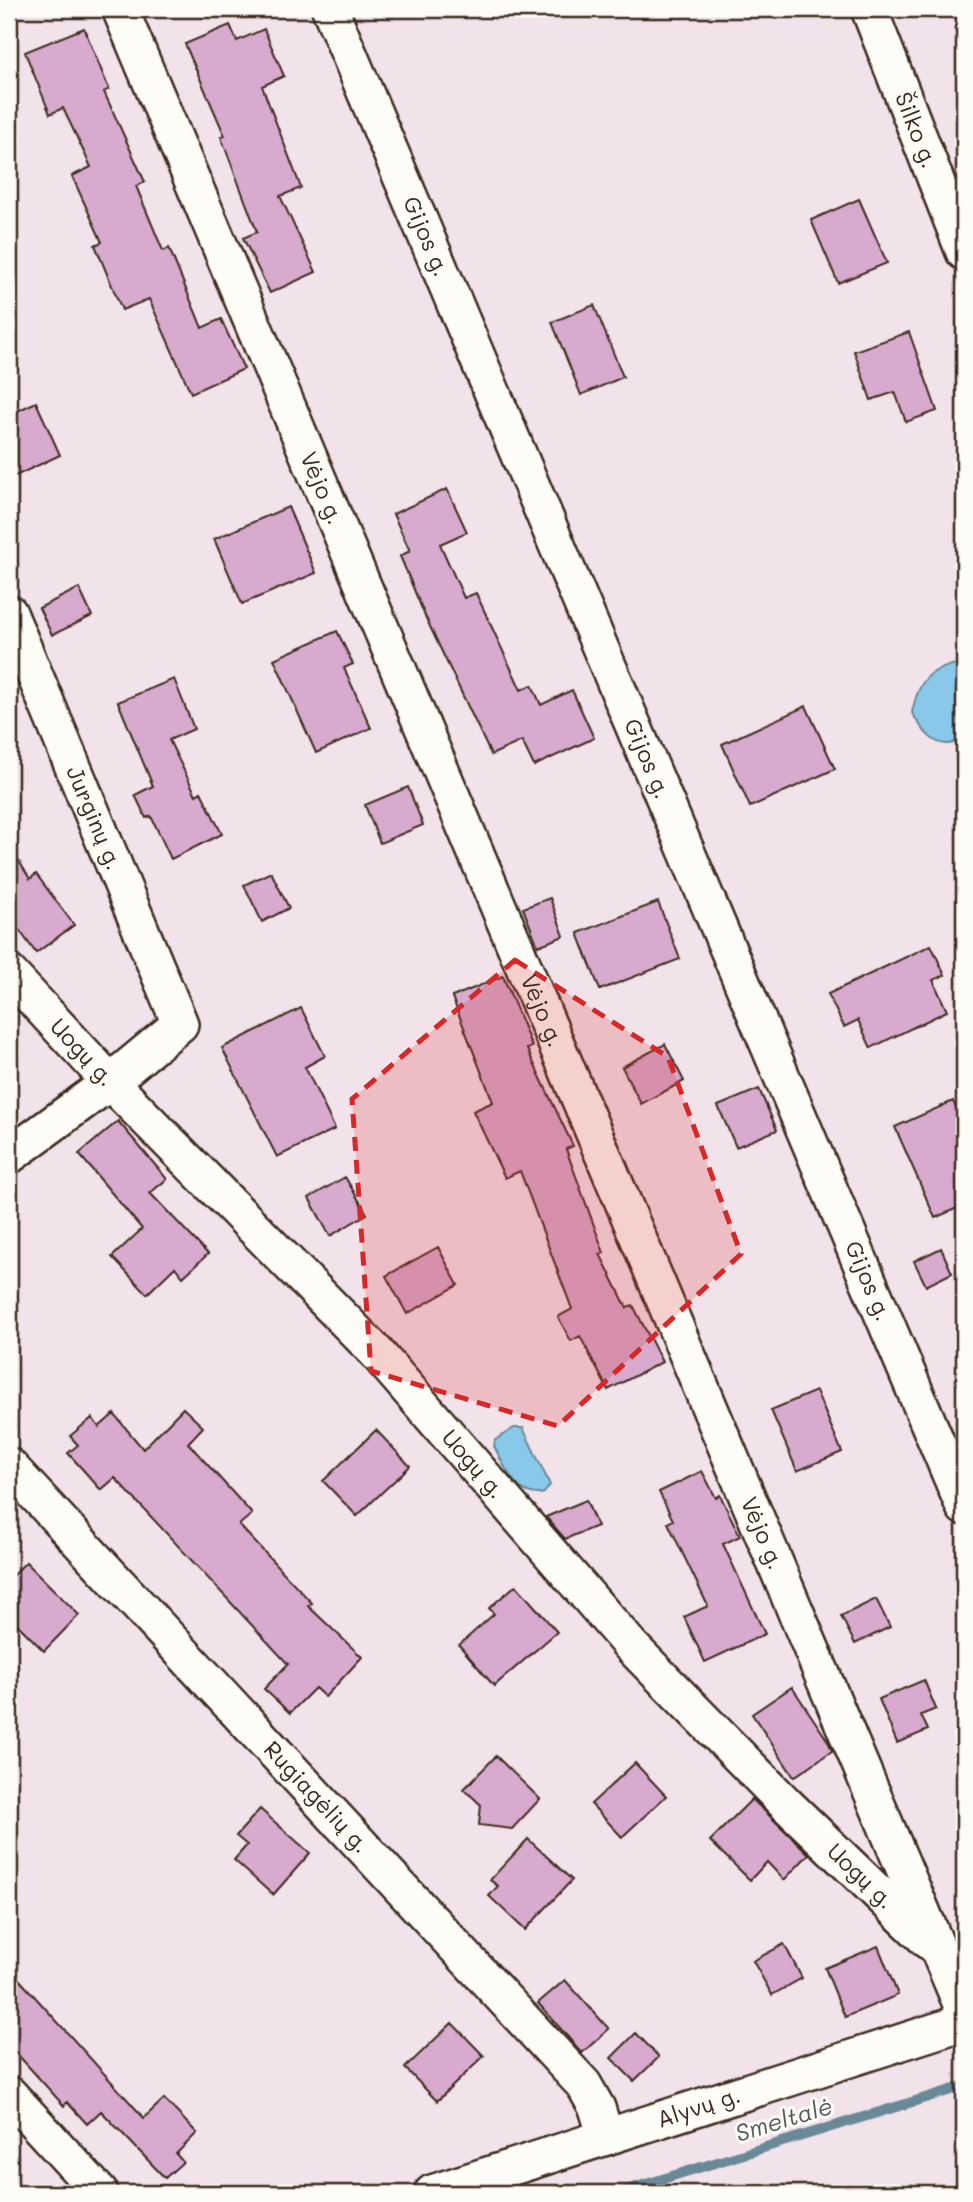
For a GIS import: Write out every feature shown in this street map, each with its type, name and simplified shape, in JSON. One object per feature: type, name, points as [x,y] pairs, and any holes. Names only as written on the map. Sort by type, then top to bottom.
[{"type":"street","name":"Vėjo g.","points":[[120,9],[964,2011]]},
{"type":"street","name":"Gijos g.","points":[[330,9],[964,1507]]},
{"type":"street","name":"Šilko g.","points":[[869,9],[964,252]]},
{"type":"street","name":"Jurginų g.","points":[[9,613],[180,1024],[110,1082]]},
{"type":"street","name":"Uogų g.","points":[[9,973],[110,1082],[376,1352],[631,1646],[785,1803],[938,1951]]},
{"type":"street","points":[[9,1156],[110,1082]]},
{"type":"street","name":"Rugiagėlių g.","points":[[9,1466],[584,2085],[597,2108],[606,2137]]},
{"type":"street","name":"Alyvų g.","points":[[432,2193],[964,2022]]},
{"type":"street","points":[[9,2094],[100,2193]]},
{"type":"highlighted area","points":[[515,960],[668,1057],[741,1254],[558,1426],[371,1371],[352,1099]]},
{"type":"water","points":[[964,662],[964,739],[951,744],[941,743],[926,733],[912,713],[915,701],[923,683],[934,672]]},
{"type":"water","points":[[514,1428],[523,1428],[550,1485],[544,1493],[534,1494],[519,1486],[507,1471],[494,1446],[495,1440]]},
{"type":"building","points":[[230,25],[237,41],[264,29],[284,76],[262,86],[301,188],[280,196],[316,272],[270,293],[243,238],[257,232],[221,137],[225,136],[185,44]]},
{"type":"building","points":[[84,28],[109,89],[104,92],[145,182],[136,186],[163,251],[169,248],[202,328],[221,319],[244,369],[191,393],[149,299],[122,310],[95,245],[102,242],[72,176],[91,167],[63,108],[50,114],[25,52]]},
{"type":"building","points":[[859,199],[887,263],[838,283],[811,220]]},
{"type":"building","points":[[594,305],[623,377],[581,395],[552,322]]},
{"type":"building","points":[[909,332],[937,411],[906,422],[895,392],[871,400],[854,351]]},
{"type":"building","points":[[36,402],[60,455],[9,479],[9,415]]},
{"type":"building","points":[[447,489],[467,532],[440,544],[464,598],[476,593],[521,690],[532,685],[541,705],[572,690],[594,738],[534,766],[522,741],[491,755],[425,616],[400,556],[410,551],[393,514]]},
{"type":"building","points":[[288,507],[316,573],[242,604],[214,539]]},
{"type":"building","points":[[79,588],[92,616],[52,635],[39,608]]},
{"type":"building","points":[[337,631],[353,664],[344,668],[371,728],[316,753],[274,659]]},
{"type":"building","points":[[174,679],[194,729],[169,740],[196,795],[201,792],[222,834],[171,859],[151,816],[146,818],[135,795],[153,786],[118,702]]},
{"type":"building","points":[[806,706],[835,769],[750,807],[722,744]]},
{"type":"building","points":[[408,787],[423,825],[380,843],[365,805]]},
{"type":"building","points":[[9,845],[30,879],[36,874],[74,925],[36,953],[9,916]]},
{"type":"building","points":[[271,872],[289,908],[262,922],[244,885]]},
{"type":"building","points":[[550,898],[564,936],[538,946],[523,908]]},
{"type":"building","points":[[658,902],[680,959],[600,990],[578,933]]},
{"type":"building","points":[[931,945],[945,975],[933,980],[947,1011],[871,1048],[858,1020],[844,1027],[828,994]]},
{"type":"building","points":[[503,976],[532,1047],[527,1049],[573,1146],[566,1149],[604,1253],[600,1254],[627,1308],[633,1305],[662,1362],[608,1390],[580,1336],[571,1341],[558,1317],[572,1309],[520,1171],[505,1178],[473,1111],[493,1102],[452,997]]},
{"type":"building","points":[[301,1008],[325,1056],[305,1067],[335,1129],[277,1157],[222,1048]]},
{"type":"building","points":[[665,1044],[684,1081],[641,1104],[622,1067]]},
{"type":"building","points":[[759,1089],[777,1130],[736,1147],[718,1106]]},
{"type":"building","points":[[953,1101],[964,1125],[964,1205],[935,1218],[895,1127]]},
{"type":"building","points":[[118,1121],[167,1179],[150,1193],[208,1254],[183,1277],[175,1267],[147,1294],[112,1257],[142,1229],[79,1154]]},
{"type":"building","points":[[345,1177],[367,1214],[330,1236],[309,1198]]},
{"type":"building","points":[[438,1247],[458,1285],[407,1314],[386,1276]]},
{"type":"building","points":[[941,1248],[952,1273],[926,1286],[914,1261]]},
{"type":"building","points":[[816,1391],[842,1452],[797,1471],[771,1410]]},
{"type":"building","points":[[183,1408],[203,1427],[188,1443],[252,1514],[239,1525],[312,1603],[308,1606],[362,1657],[325,1697],[315,1688],[290,1713],[264,1689],[288,1664],[115,1478],[101,1490],[68,1453],[78,1445],[70,1436],[92,1418],[99,1427],[114,1414],[143,1449]]},
{"type":"building","points":[[376,1430],[410,1466],[357,1516],[323,1481]]},
{"type":"building","points":[[702,1471],[716,1498],[720,1495],[740,1536],[723,1544],[765,1634],[705,1662],[684,1617],[708,1606],[668,1523],[673,1520],[659,1492]]},
{"type":"building","points":[[586,1500],[597,1526],[565,1539],[546,1517]]},
{"type":"building","points":[[26,1562],[79,1615],[44,1651],[9,1616],[9,1579]]},
{"type":"building","points":[[516,1585],[557,1632],[494,1686],[459,1645],[494,1614],[489,1608]]},
{"type":"building","points":[[876,1599],[890,1627],[855,1644],[841,1616]]},
{"type":"building","points":[[924,1680],[936,1709],[921,1715],[928,1730],[897,1743],[879,1699]]},
{"type":"building","points":[[792,1687],[832,1751],[794,1777],[752,1714]]},
{"type":"building","points":[[496,1756],[540,1799],[512,1829],[479,1825],[481,1805],[464,1789]]},
{"type":"building","points":[[635,1763],[666,1796],[622,1837],[591,1804]]},
{"type":"building","points":[[752,1799],[809,1854],[784,1880],[767,1862],[750,1880],[710,1841]]},
{"type":"building","points":[[260,1809],[310,1853],[273,1895],[234,1860],[247,1845],[236,1836]]},
{"type":"building","points":[[528,1839],[572,1880],[525,1930],[489,1896],[498,1886],[490,1880]]},
{"type":"building","points":[[784,1944],[802,1978],[772,1995],[753,1961]]},
{"type":"building","points":[[878,1946],[898,1995],[845,2017],[825,1968]]},
{"type":"building","points":[[9,1968],[144,2118],[164,2099],[197,2133],[176,2154],[183,2162],[165,2178],[101,2111],[87,2124],[67,2102],[64,2106],[9,2045]]},
{"type":"building","points":[[565,1980],[609,2029],[582,2053],[538,2003]]},
{"type":"building","points":[[452,2023],[484,2056],[437,2101],[405,2068]]},
{"type":"building","points":[[636,2033],[659,2057],[634,2081],[611,2058]]},
{"type":"waterway","name":"Smeltalė","points":[[617,2193],[964,2086]]}]
